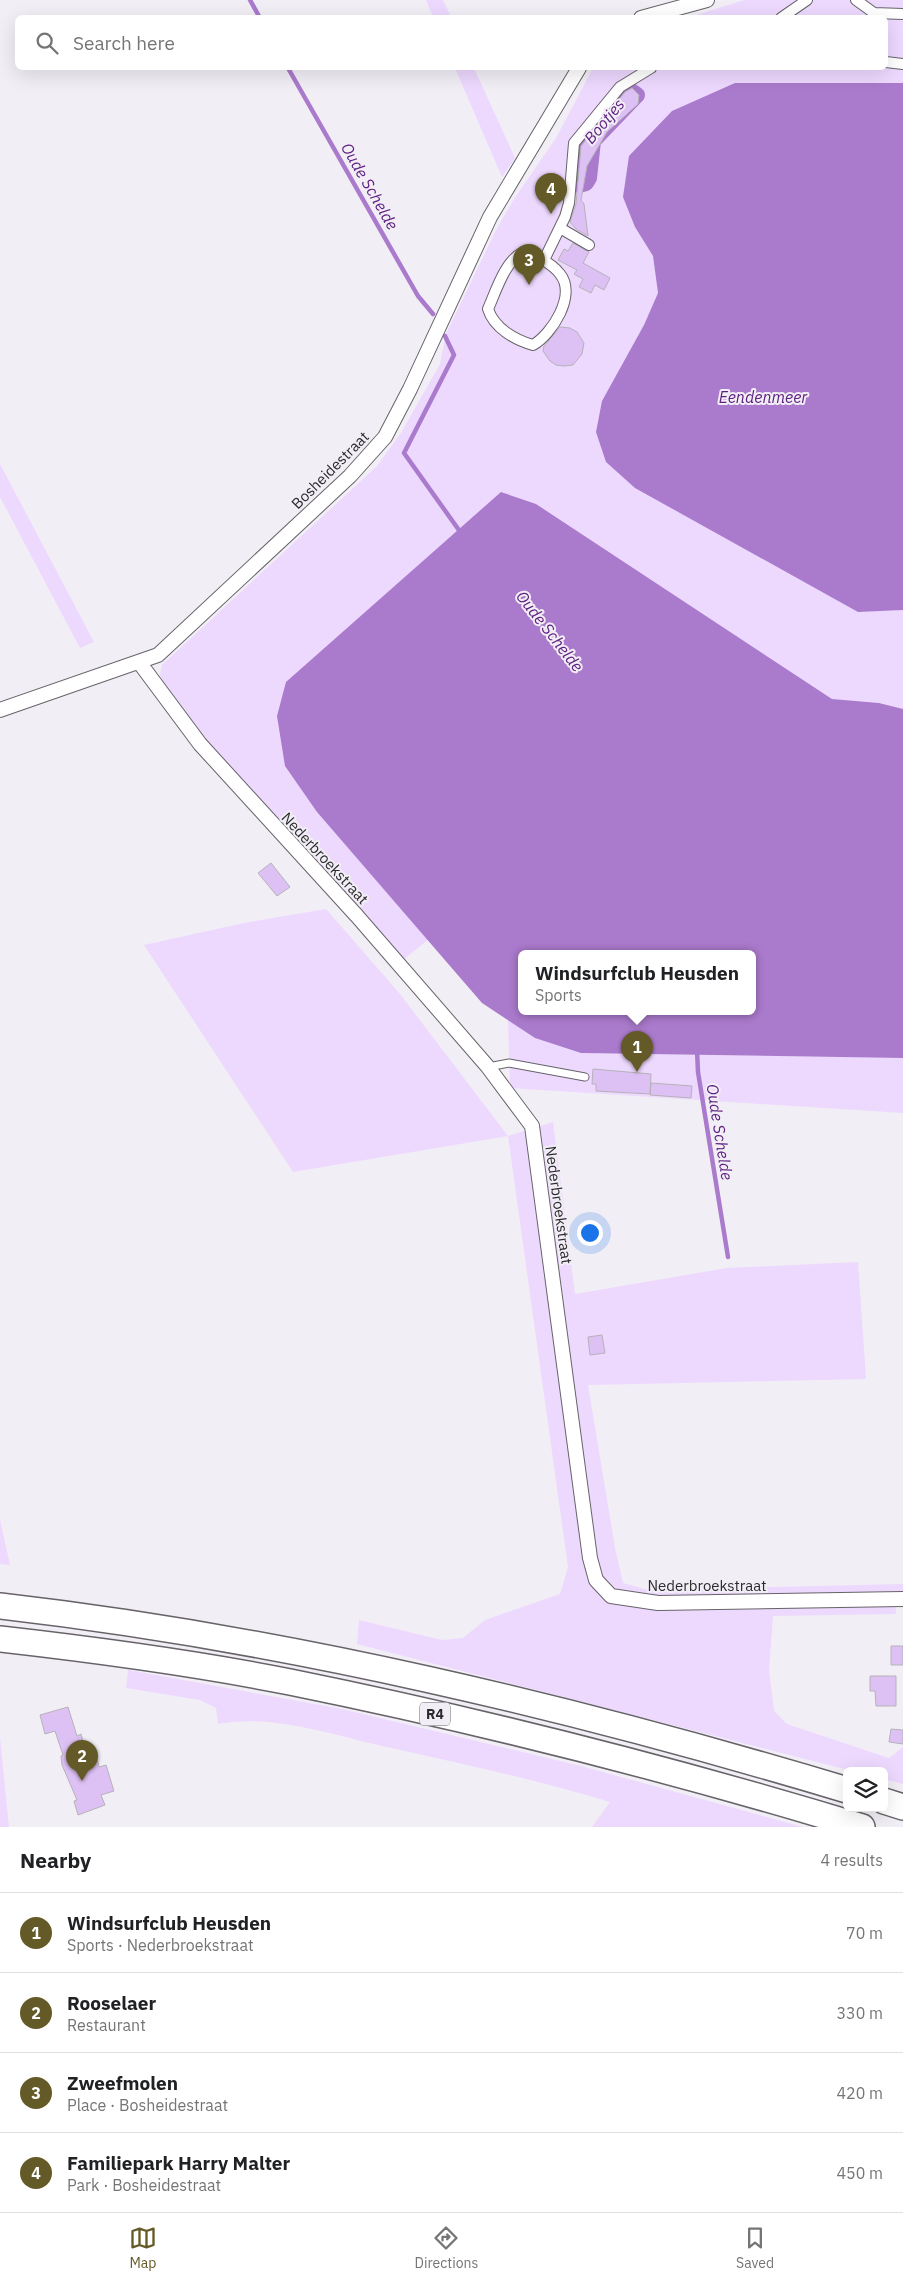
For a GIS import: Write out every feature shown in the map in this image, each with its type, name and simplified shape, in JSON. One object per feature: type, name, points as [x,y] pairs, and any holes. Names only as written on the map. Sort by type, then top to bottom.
[{"type":"highway","name":"R4","points":[[0,1606],[166,1629],[324,1657],[497,1696],[686,1744],[843,1789]]},
{"type":"highway","name":"R4","points":[[0,1638],[166,1660],[288,1682],[414,1709],[693,1778],[862,1827]]},
{"type":"highway","points":[[888,1802],[903,1807]]},
{"type":"street","points":[[652,15],[706,0]]},
{"type":"street","points":[[785,15],[806,0]]},
{"type":"street","points":[[856,0],[874,13]]},
{"type":"street","points":[[870,15],[874,13],[903,14]]},
{"type":"street","points":[[888,62],[903,64]]},
{"type":"street","name":"Bosheidestraat","points":[[0,710],[158,655],[350,476],[385,437],[410,389],[490,217],[578,70]]},
{"type":"street","points":[[544,260],[560,228],[569,203],[574,143],[620,87],[648,70]]},
{"type":"street","points":[[560,228],[589,245]]},
{"type":"street","points":[[523,252],[544,260],[560,274],[565,286],[564,302],[546,333],[533,345],[524,343],[500,327],[491,319],[488,309],[510,263],[516,255],[523,252]]},
{"type":"street","name":"Nederbroekstraat","points":[[139,662],[200,744],[357,916],[488,1067],[532,1126],[590,1558],[596,1580],[611,1596],[658,1604],[903,1599]]},
{"type":"lane","points":[[488,1067],[509,1063],[585,1077]]},
{"type":"shaded area","points":[[426,0],[443,0],[450,15],[432,15]]},
{"type":"shaded area","points":[[744,0],[903,0],[903,83],[735,83],[635,227],[653,256],[658,293],[644,325],[858,612],[903,610],[903,709],[879,703],[832,699],[536,504],[501,492],[317,812],[428,940],[404,959],[217,753],[168,693],[160,675],[162,665],[377,466],[401,433],[440,364],[446,334],[496,230],[514,199],[556,138],[592,70],[888,70],[888,15],[696,15]]},
{"type":"shaded area","points":[[456,70],[475,70],[515,158],[502,177]]},
{"type":"shaded area","points":[[0,464],[94,642],[80,648],[0,497]]},
{"type":"shaded area","points":[[326,909],[400,994],[508,1136],[293,1172],[144,945],[244,923]]},
{"type":"shaded area","points":[[508,1020],[535,1038],[581,1053],[903,1058],[903,1113],[510,1088]]},
{"type":"shaded area","points":[[553,1122],[575,1294],[727,1268],[858,1262],[866,1379],[588,1385],[615,1548],[623,1583],[648,1590],[903,1584],[903,1594],[895,1595],[896,1614],[773,1616],[769,1670],[774,1711],[787,1724],[889,1758],[903,1747],[903,1784],[888,1780],[888,1767],[843,1767],[843,1769],[357,1644],[359,1620],[442,1640],[463,1638],[485,1620],[560,1594],[568,1567],[508,1136]]},
{"type":"shaded area","points":[[0,1520],[10,1565],[0,1564]]},
{"type":"shaded area","points":[[128,1670],[342,1709],[581,1766],[803,1827],[592,1827],[610,1802],[525,1779],[321,1731],[279,1723],[238,1722],[218,1724],[216,1708],[200,1700],[126,1688]]},
{"type":"shaded area","points":[[0,1737],[9,1827],[0,1827]]},
{"type":"water","name":"Eendenmeer","points":[[735,83],[903,83],[903,610],[858,612],[635,488],[606,462],[596,432],[602,401],[644,325],[658,293],[653,256],[635,227],[623,197],[629,156],[672,111]]},
{"type":"water","points":[[501,492],[536,504],[832,699],[879,703],[903,709],[903,1058],[581,1053],[535,1038],[482,1003],[317,812],[285,766],[277,716],[286,682]]},
{"type":"building","points":[[632,88],[639,95],[638,104],[607,132],[587,166],[581,200],[584,204],[588,236],[576,229],[570,222],[576,204],[581,146],[625,92]]},
{"type":"building","points":[[573,243],[589,252],[583,263],[610,278],[604,290],[595,285],[591,293],[579,287],[583,279],[574,274],[577,270],[558,260],[564,249],[568,251]]},
{"type":"building","points":[[560,327],[570,328],[577,332],[584,343],[582,354],[573,365],[556,365],[550,361],[543,351],[544,346]]},
{"type":"building","points":[[271,863],[290,887],[277,896],[258,873]]},
{"type":"building","points":[[593,1069],[651,1074],[650,1094],[596,1091],[596,1084],[592,1084]]},
{"type":"building","points":[[651,1083],[692,1086],[691,1098],[650,1095]]},
{"type":"building","points":[[602,1335],[605,1353],[590,1355],[588,1337]]},
{"type":"building","points":[[891,1646],[903,1646],[903,1665],[891,1665]]},
{"type":"building","points":[[870,1676],[896,1676],[896,1706],[876,1706],[875,1691],[870,1691]]},
{"type":"building","points":[[68,1707],[77,1736],[81,1734],[89,1762],[97,1759],[99,1767],[106,1765],[114,1791],[101,1795],[105,1805],[78,1815],[74,1801],[77,1800],[62,1765],[61,1756],[63,1755],[55,1731],[45,1734],[40,1715]]},
{"type":"building","points":[[891,1729],[903,1730],[903,1744],[889,1742]]},
{"type":"waterway","name":"Oude Schelde","points":[[250,0],[258,15]]},
{"type":"waterway","name":"Oude Schelde","points":[[289,70],[418,296],[433,314]]},
{"type":"waterway","name":"Bootjes","points":[[630,90],[637,95],[593,141],[589,178],[586,183],[579,185],[583,142],[620,97],[630,90]]},
{"type":"waterway","name":"Oude Schelde","points":[[445,336],[454,355],[404,453],[461,533]]},
{"type":"waterway","name":"Oude Schelde","points":[[697,1050],[698,1072],[728,1257]]},
{"type":"place","name":"Familiepark Harry Malter","points":[[551,214]]},
{"type":"place","name":"Zweefmolen","points":[[529,285]]},
{"type":"place","name":"Windsurfclub Heusden","points":[[637,1072]]},
{"type":"place","name":"Rooselaer","points":[[82,1781]]}]
